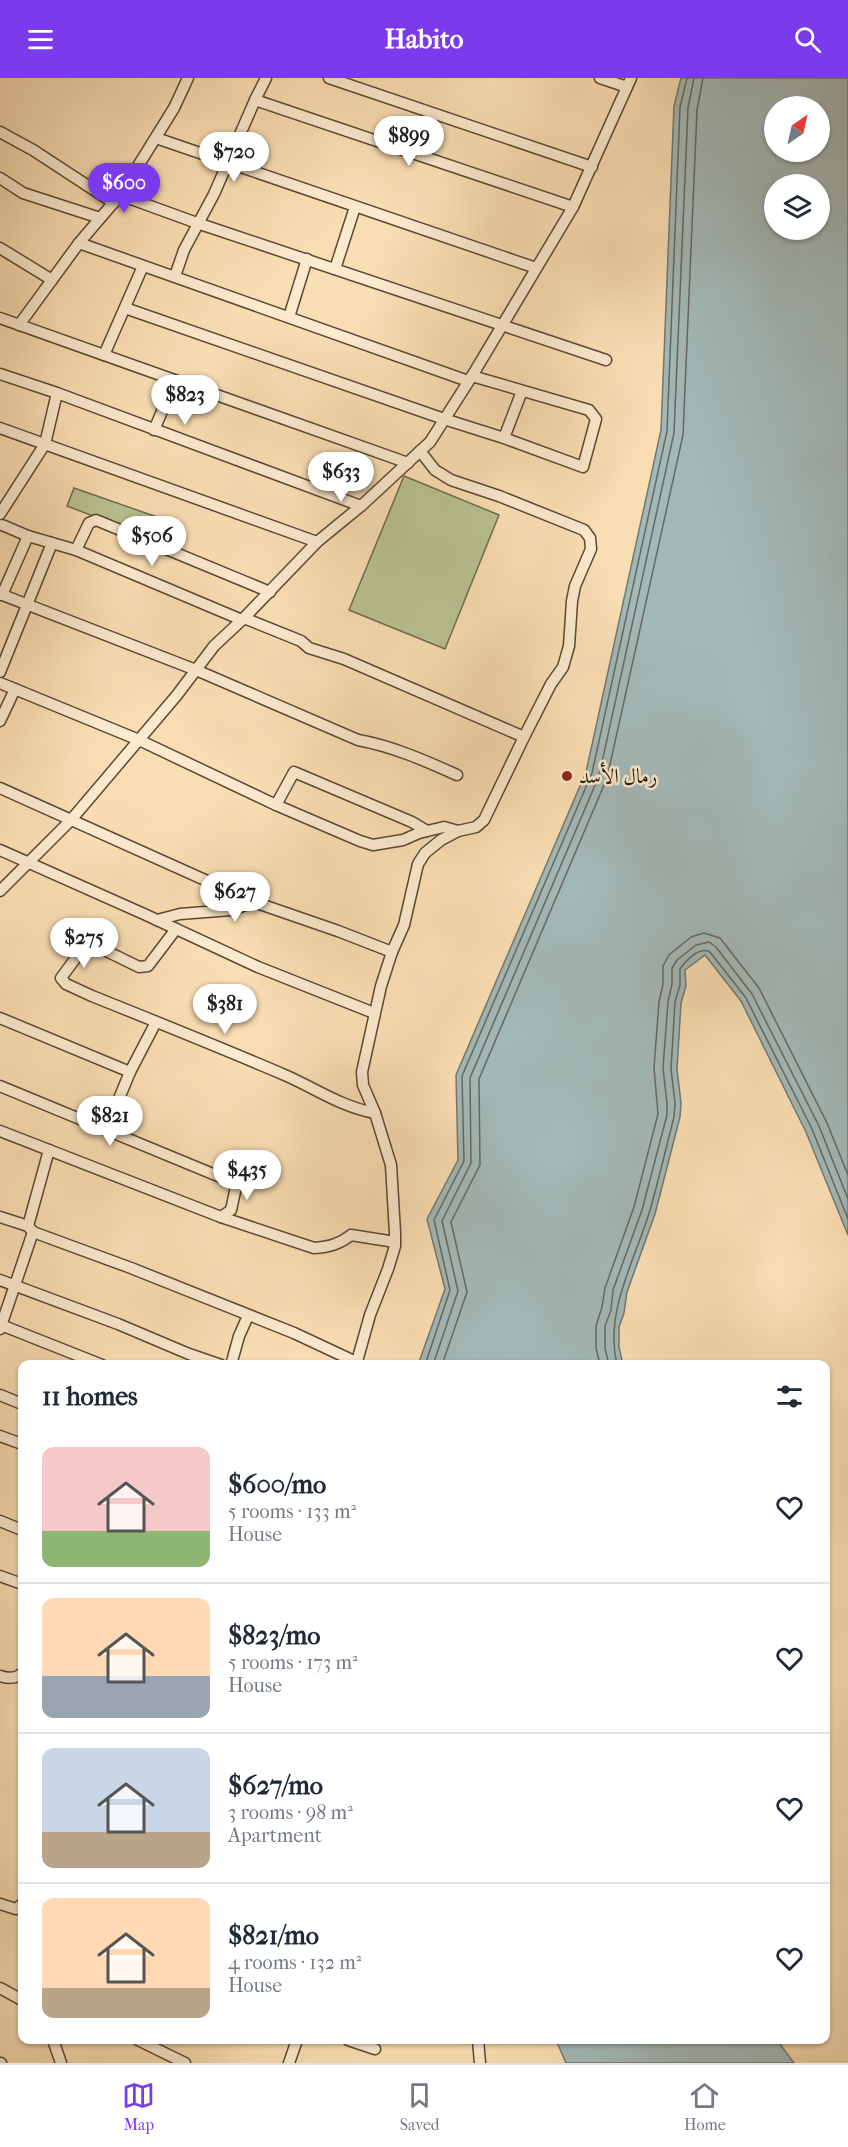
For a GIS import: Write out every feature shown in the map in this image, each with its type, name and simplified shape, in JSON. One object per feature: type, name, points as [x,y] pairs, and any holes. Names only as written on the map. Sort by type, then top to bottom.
[{"type":"street","points":[[175,276],[184,250],[214,194],[266,78]]},
{"type":"street","points":[[329,78],[592,167]]},
{"type":"street","points":[[0,891],[71,820],[214,646],[317,542],[361,506],[430,441],[470,379],[573,207],[592,167],[629,82],[600,78]]},
{"type":"street","points":[[19,325],[80,243],[117,199],[174,108],[186,79]]},
{"type":"street","points":[[255,100],[573,207]]},
{"type":"street","points":[[0,132],[117,199],[307,259],[606,360]]},
{"type":"street","points":[[156,138],[536,268]]},
{"type":"street","points":[[0,178],[23,194],[100,218]]},
{"type":"street","points":[[334,268],[355,207]]},
{"type":"street","points":[[80,243],[470,379],[589,410],[596,419],[582,467],[125,308]]},
{"type":"street","points":[[0,248],[52,280]]},
{"type":"street","points":[[289,317],[307,259]]},
{"type":"street","points":[[104,355],[143,266]]},
{"type":"street","points":[[0,318],[408,463]]},
{"type":"street","points":[[0,374],[361,506]]},
{"type":"street","points":[[154,430],[175,381]]},
{"type":"street","points":[[504,438],[522,391]]},
{"type":"street","points":[[57,393],[45,444],[11,498],[1,522],[28,536],[76,550],[301,641],[309,648],[344,659],[524,737]]},
{"type":"street","points":[[0,428],[317,542]]},
{"type":"street","points":[[357,1360],[395,1242],[391,1165],[362,1079],[374,1013],[392,952],[404,925],[418,864],[425,853],[441,840],[458,831],[476,827],[484,820],[551,684],[563,667],[568,646],[574,593],[591,549],[590,538],[584,530],[500,496],[451,480],[435,470],[420,452]]},
{"type":"street","points":[[0,493],[11,498]]},
{"type":"street","points":[[76,550],[89,523],[96,520],[270,592]]},
{"type":"street","points":[[28,536],[1,595],[196,670],[358,740],[432,764],[457,775]]},
{"type":"street","points":[[0,672],[52,543]]},
{"type":"street","points":[[0,683],[139,740],[276,805],[360,841],[373,844],[403,840],[444,827],[458,831]]},
{"type":"street","points":[[0,721],[15,689]]},
{"type":"street","points":[[276,805],[294,772],[412,822],[427,831]]},
{"type":"street","points":[[0,788],[254,902],[392,952]]},
{"type":"street","points":[[0,850],[258,967],[374,1013]]},
{"type":"street","points":[[157,920],[180,914],[231,910],[254,902]]},
{"type":"street","points":[[176,929],[148,966],[139,967],[86,944],[61,978],[66,984],[289,1077],[329,1098],[375,1113]]},
{"type":"street","points":[[0,1018],[130,1072]]},
{"type":"street","points":[[106,1130],[130,1072],[156,1022]]},
{"type":"street","points":[[0,1086],[230,1180],[236,1187],[231,1210],[221,1217]]},
{"type":"street","points":[[0,1131],[221,1217],[314,1248],[328,1247],[342,1242],[351,1234],[395,1242]]},
{"type":"street","points":[[49,1150],[15,1286],[1,1327],[89,1360]]},
{"type":"street","points":[[0,1217],[294,1333],[348,1360]]},
{"type":"street","points":[[0,1280],[207,1360]]},
{"type":"street","points":[[232,1360],[248,1316]]},
{"type":"street","points":[[0,1395],[18,1402]]},
{"type":"street","points":[[0,1436],[18,1443]]},
{"type":"street","points":[[0,1521],[18,1528]]},
{"type":"street","points":[[0,1576],[18,1583]]},
{"type":"street","points":[[0,1676],[18,1677]]},
{"type":"street","points":[[0,1904],[16,1909],[18,1907]]},
{"type":"street","points":[[0,1988],[18,1998]]},
{"type":"street","points":[[55,2044],[62,2063]]},
{"type":"street","points":[[147,2044],[185,2063]]},
{"type":"street","points":[[290,2063],[296,2044]]},
{"type":"street","points":[[360,2044],[375,2049]]},
{"type":"street","points":[[478,2044],[480,2063]]},
{"type":"green space","points":[[404,476],[499,515],[445,649],[349,610]]},
{"type":"green space","points":[[74,488],[180,525],[169,545],[67,506]]},
{"type":"water","points":[[681,78],[848,78],[848,1235],[806,1132],[741,1001],[705,955],[685,970],[686,986],[681,1003],[677,1069],[681,1103],[680,1117],[655,1214],[627,1292],[619,1327],[622,1360],[420,1360],[445,1289],[427,1219],[458,1160],[456,1075],[586,772],[661,430],[674,106]]},
{"type":"water","points":[[558,2044],[780,2044],[794,2063],[566,2063]]},
{"type":"place","name":"رمال الأسد","points":[[567,776]]}]
